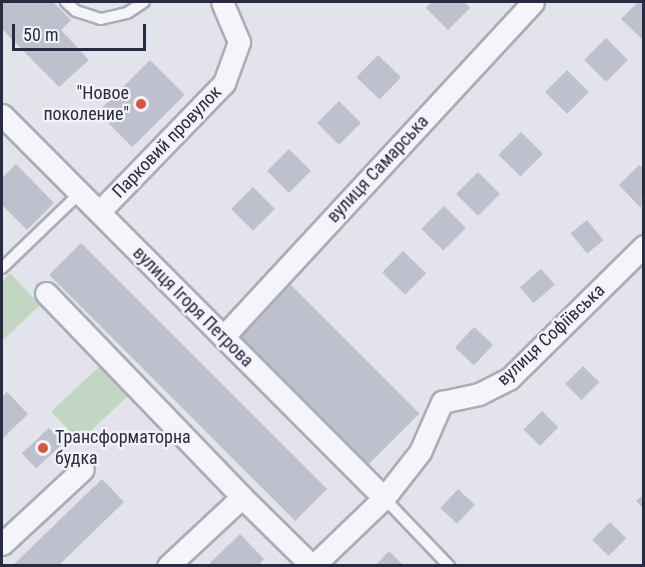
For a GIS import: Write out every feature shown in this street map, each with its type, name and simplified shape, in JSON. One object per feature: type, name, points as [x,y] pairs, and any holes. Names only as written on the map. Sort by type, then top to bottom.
[{"type":"street","name":"Парковий провулок","points":[[99,212],[224,83],[239,42],[222,2]]},
{"type":"street","name":"вулиця Самарська","points":[[223,337],[533,2]]},
{"type":"street","name":"вулиця Ігоря Петрова","points":[[2,115],[384,498]]},
{"type":"street","name":"вулиця Софіївська","points":[[313,566],[384,498],[420,452],[442,402],[479,394],[510,378],[644,246]]},
{"type":"street","points":[[46,293],[242,497],[313,566]]},
{"type":"street","points":[[2,544],[83,469]]},
{"type":"street","points":[[168,566],[242,497]]},
{"type":"lane","points":[[66,2],[76,11],[101,19],[127,13],[144,2]]},
{"type":"lane","points":[[2,268],[79,194]]},
{"type":"lane","points":[[384,498],[449,566]]},
{"type":"green space","points":[[10,273],[40,305],[2,341],[2,282]]},
{"type":"green space","points":[[101,365],[129,395],[79,441],[51,411]]},
{"type":"building","points":[[2,2],[53,2],[71,20],[61,30],[89,60],[59,87],[2,29]]},
{"type":"building","points":[[432,2],[464,2],[470,8],[448,30],[426,8]]},
{"type":"building","points":[[638,2],[644,2],[644,41],[621,19]]},
{"type":"building","points":[[606,38],[628,60],[606,82],[584,60]]},
{"type":"building","points":[[378,55],[401,77],[379,100],[356,77]]},
{"type":"building","name":"\"Новое поколение\"","points":[[150,60],[185,95],[132,147],[98,112]]},
{"type":"building","points":[[567,70],[589,92],[567,114],[545,92]]},
{"type":"building","points":[[339,101],[361,123],[339,145],[317,123]]},
{"type":"building","points":[[521,132],[543,154],[520,177],[498,155]]},
{"type":"building","points":[[289,149],[311,171],[289,193],[267,171]]},
{"type":"building","points":[[16,164],[54,203],[27,230],[2,205],[2,178]]},
{"type":"building","points":[[639,165],[644,169],[641,208],[619,185]]},
{"type":"building","points":[[478,172],[500,194],[478,216],[456,194]]},
{"type":"building","points":[[253,187],[275,209],[253,231],[231,209]]},
{"type":"building","points":[[444,206],[466,228],[443,251],[421,229]]},
{"type":"building","points":[[587,220],[603,240],[587,253],[571,233]]},
{"type":"building","points":[[81,243],[327,489],[295,521],[49,275]]},
{"type":"building","points":[[403,251],[426,273],[405,295],[382,273]]},
{"type":"building","points":[[541,269],[555,285],[534,303],[520,287]]},
{"type":"building","points":[[290,284],[419,413],[366,466],[237,337]]},
{"type":"building","points":[[474,327],[493,345],[474,365],[455,347]]},
{"type":"building","points":[[583,366],[599,382],[582,400],[565,384]]},
{"type":"building","points":[[7,392],[28,414],[2,439],[2,397]]},
{"type":"building","points":[[542,411],[558,427],[540,446],[524,429]]},
{"type":"building","name":"Трансформаторна будка","points":[[49,428],[63,443],[36,469],[22,453]]},
{"type":"building","points":[[102,479],[124,502],[58,566],[12,566]]},
{"type":"building","points":[[458,489],[475,505],[457,524],[440,508]]},
{"type":"building","points":[[644,494],[644,509],[636,501]]},
{"type":"building","points":[[610,522],[626,538],[609,556],[592,540]]},
{"type":"building","points":[[240,534],[264,559],[258,566],[207,566]]},
{"type":"building","points":[[389,551],[404,566],[375,566]]},
{"type":"place","name":"\"Новое поколение\"","points":[[141,104]]},
{"type":"place","name":"Трансформаторна будка","points":[[43,448]]}]
